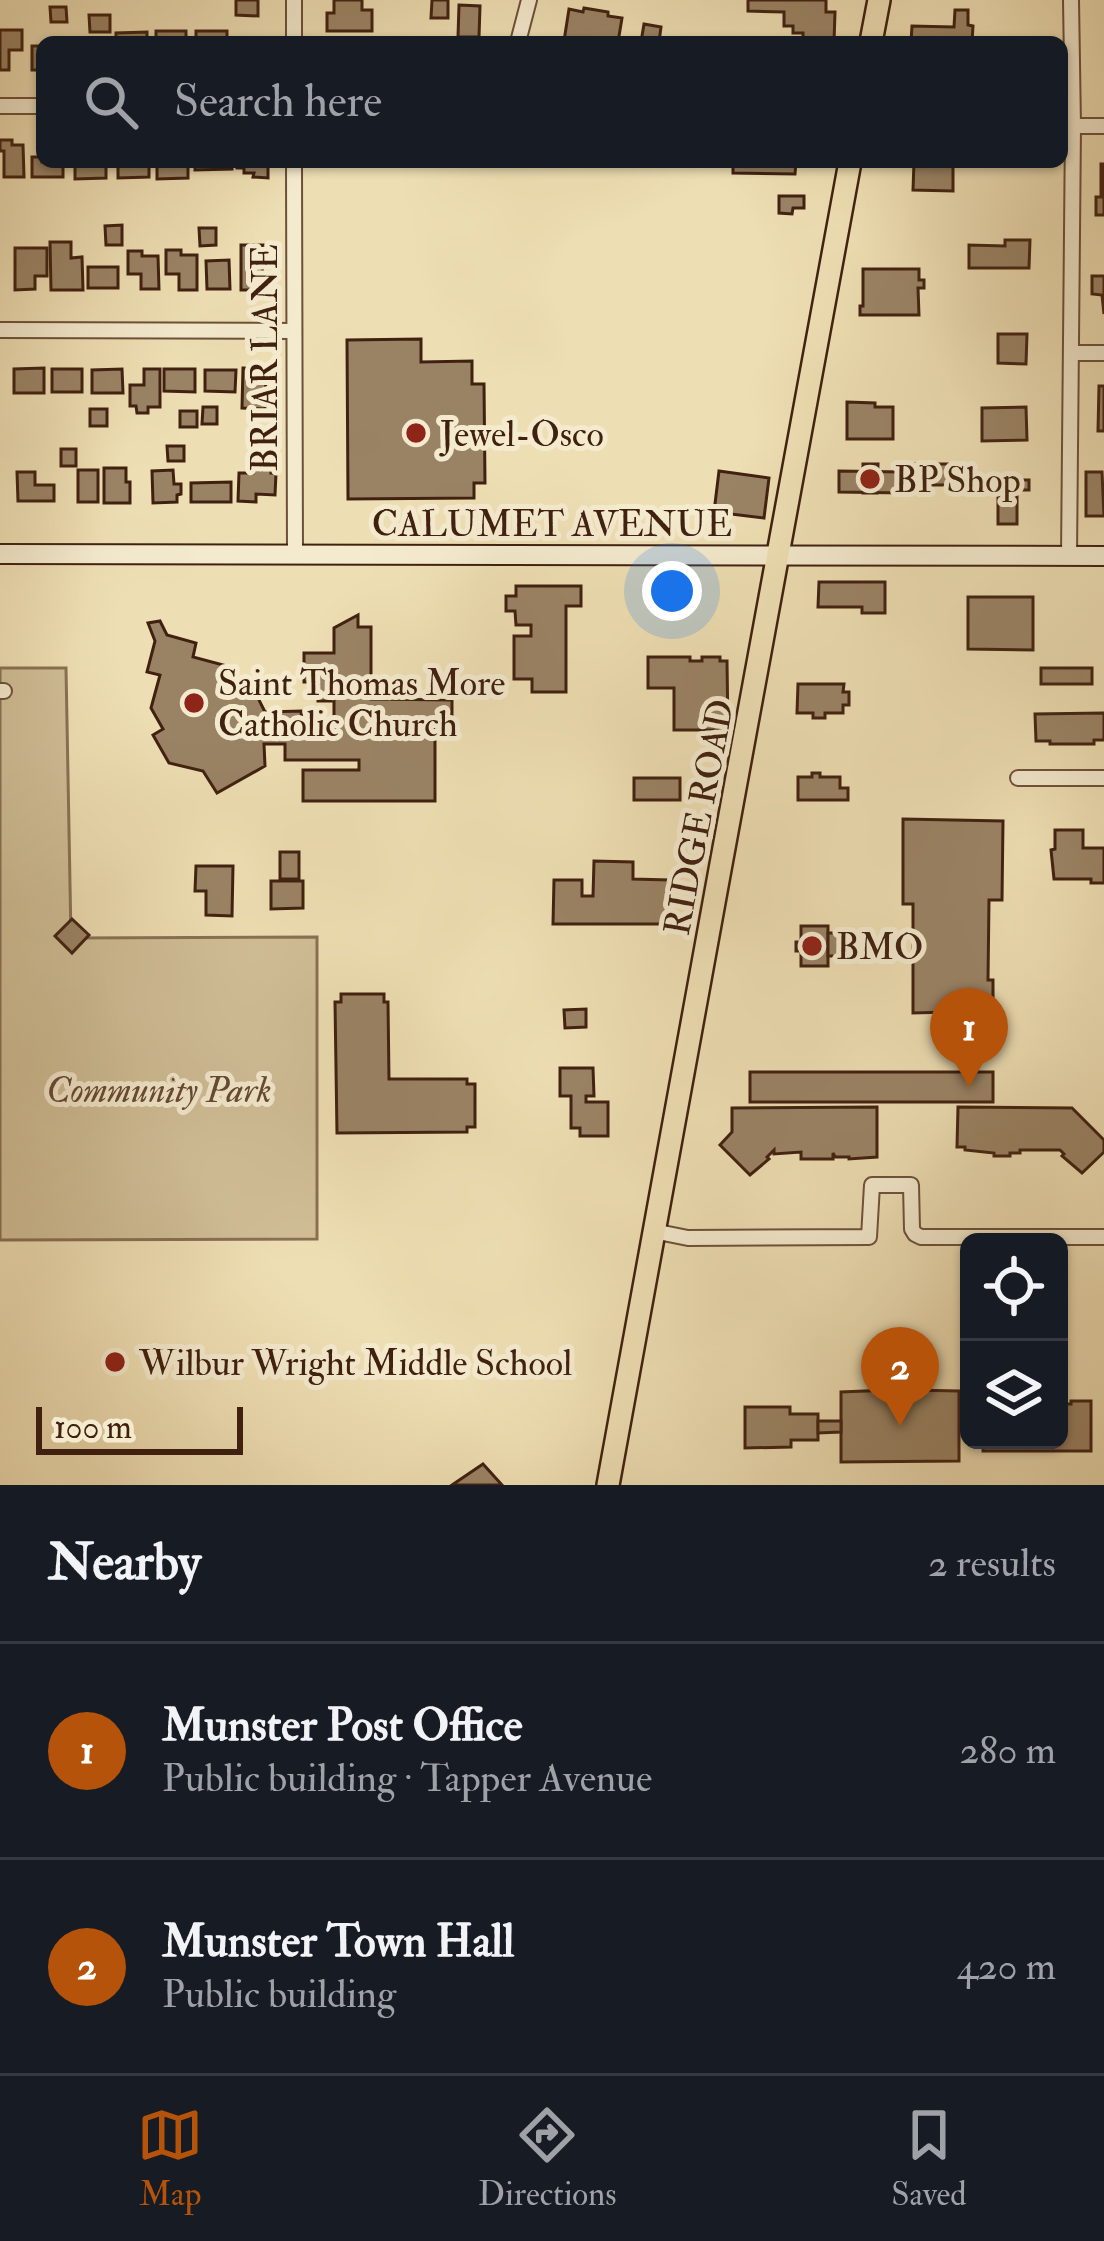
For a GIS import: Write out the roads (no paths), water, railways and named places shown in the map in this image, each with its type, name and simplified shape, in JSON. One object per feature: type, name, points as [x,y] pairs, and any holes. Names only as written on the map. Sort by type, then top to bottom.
[{"type":"main road","points":[[873,36],[879,0]]},
{"type":"main road","name":"RIDGE ROAD","points":[[608,1485],[849,168]]},
{"type":"main road","name":"CALUMET AVENUE","points":[[0,554],[1104,556]]},
{"type":"street","points":[[294,0],[294,36]]},
{"type":"street","points":[[520,36],[529,0]]},
{"type":"street","points":[[1069,556],[1071,0]]},
{"type":"street","points":[[0,106],[36,106]]},
{"type":"street","points":[[1073,126],[1104,126]]},
{"type":"street","name":"BRIAR LANE","points":[[294,168],[295,555]]},
{"type":"street","points":[[0,330],[295,331]]},
{"type":"street","points":[[1071,353],[1104,353]]},
{"type":"street","points":[[1018,778],[1104,778]]},
{"type":"street","points":[[652,1231],[688,1238],[869,1237],[872,1185],[911,1185],[912,1229],[921,1237],[1104,1237]]},
{"type":"place","name":"Jewel-Osco","points":[[416,433]]},
{"type":"place","name":"BP Shop","points":[[870,479]]},
{"type":"place","name":"Saint Thomas More Catholic Church","points":[[194,703]]},
{"type":"place","name":"BMO","points":[[812,946]]},
{"type":"place","name":"Munster Post Office","points":[[969,1087]]},
{"type":"place","name":"Wilbur Wright Middle School","points":[[115,1362]]},
{"type":"place","name":"Munster Town Hall","points":[[900,1426]]},
{"type":"park label","name":"Community Park","points":[[159,1089]]}]
